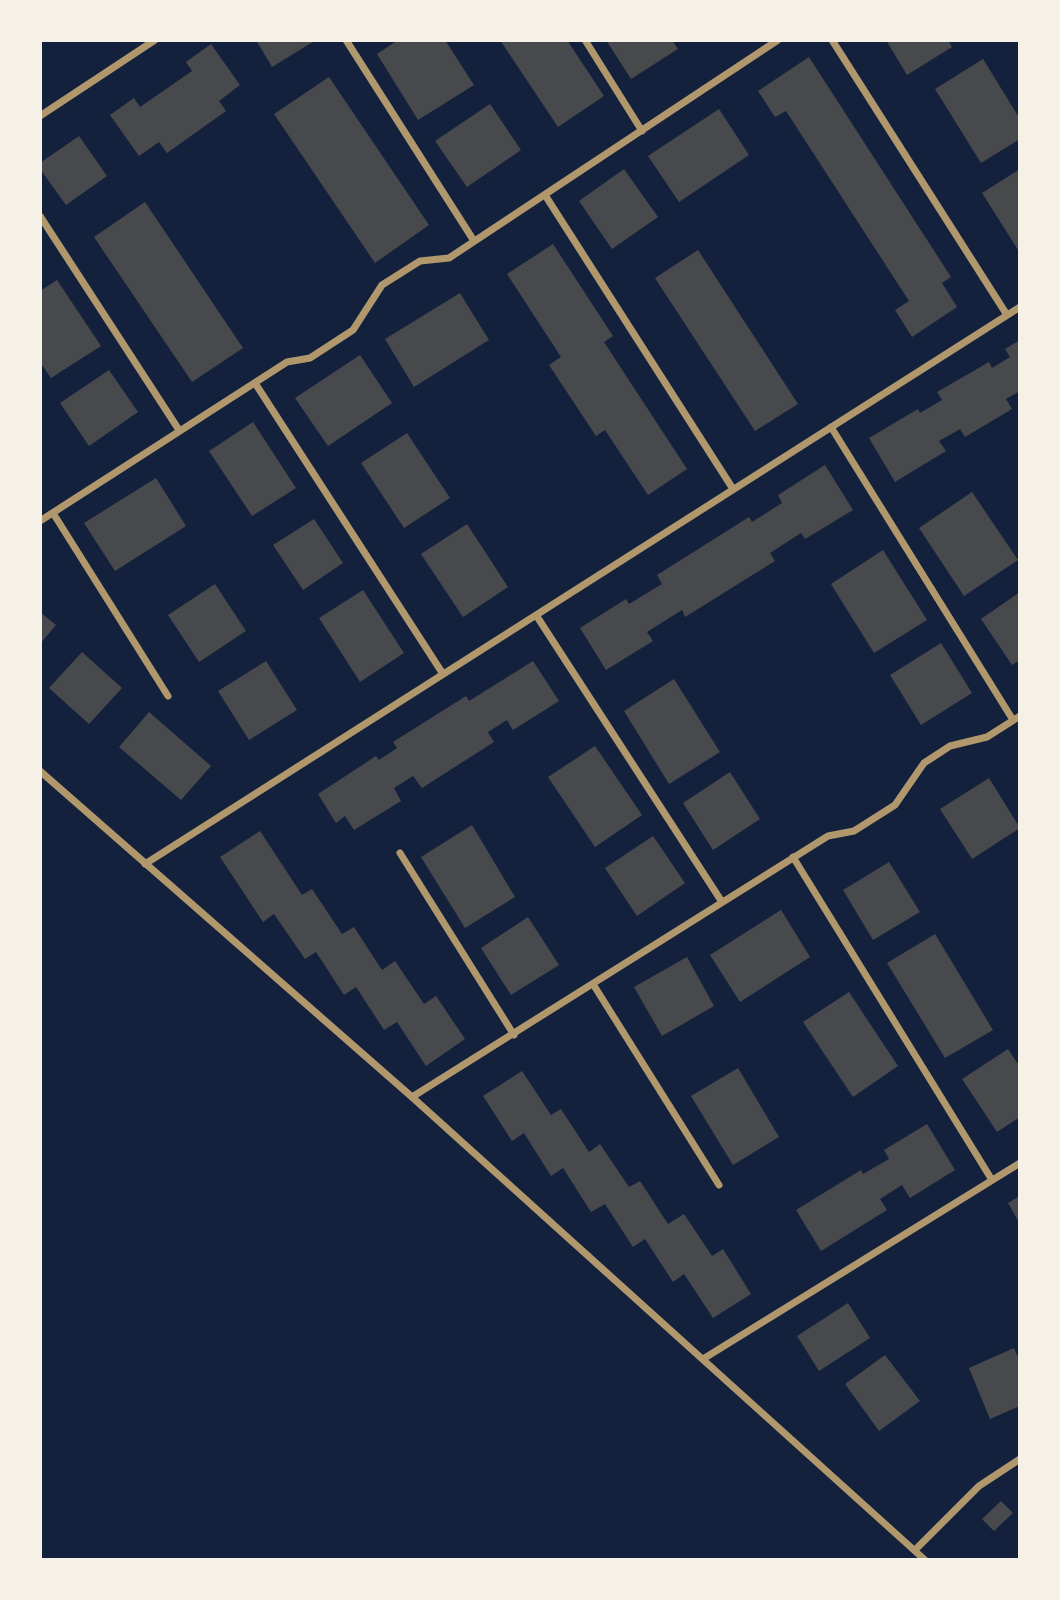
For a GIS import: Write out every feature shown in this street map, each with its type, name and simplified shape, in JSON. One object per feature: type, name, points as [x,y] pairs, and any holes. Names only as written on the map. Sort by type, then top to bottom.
[{"type":"street","points":[[40,116],[155,40]]},
{"type":"street","points":[[346,40],[474,241]]},
{"type":"street","points":[[584,40],[642,131]]},
{"type":"street","points":[[40,521],[287,362],[310,358],[353,330],[382,285],[419,261],[449,258],[778,40]]},
{"type":"street","points":[[832,40],[1007,315]]},
{"type":"street","points":[[545,195],[733,489]]},
{"type":"street","points":[[40,216],[179,430]]},
{"type":"street","points":[[145,863],[1020,307]]},
{"type":"street","points":[[255,383],[443,674]]},
{"type":"street","points":[[412,1097],[793,857],[828,836],[854,831],[895,805],[924,763],[950,746],[987,737],[1016,718],[831,427]]},
{"type":"street","points":[[53,513],[168,696]]},
{"type":"street","points":[[536,615],[722,902]]},
{"type":"street","points":[[40,771],[412,1097],[925,1560]]},
{"type":"street","points":[[400,853],[514,1035]]},
{"type":"street","points":[[793,857],[992,1180]]},
{"type":"street","points":[[593,984],[719,1185]]},
{"type":"street","points":[[703,1359],[1020,1163]]},
{"type":"street","points":[[915,1550],[979,1486],[1020,1460]]},
{"type":"building","points":[[256,40],[316,40],[272,67]]},
{"type":"building","points":[[398,40],[445,40],[474,85],[418,120],[377,54]]},
{"type":"building","points":[[500,40],[567,40],[604,96],[558,127]]},
{"type":"building","points":[[606,40],[672,40],[678,49],[631,79]]},
{"type":"building","points":[[886,40],[948,40],[952,47],[907,75]]},
{"type":"building","points":[[211,44],[240,85],[219,101],[226,111],[167,153],[159,142],[139,156],[110,115],[134,98],[140,107],[192,71],[186,62]]},
{"type":"building","points":[[809,57],[951,277],[942,283],[957,307],[912,337],[895,310],[909,301],[786,111],[775,117],[758,91]]},
{"type":"building","points":[[983,59],[1020,119],[1020,139],[981,163],[935,89]]},
{"type":"building","points":[[329,77],[429,225],[375,263],[274,114]]},
{"type":"building","points":[[490,104],[521,150],[467,187],[435,141]]},
{"type":"building","points":[[719,109],[749,155],[679,202],[648,156]]},
{"type":"building","points":[[79,136],[107,176],[66,205],[40,169],[40,163]]},
{"type":"building","points":[[624,169],[658,217],[612,249],[579,201]]},
{"type":"building","points":[[1020,169],[1020,253],[982,193]]},
{"type":"building","points":[[145,202],[243,348],[192,382],[94,237]]},
{"type":"building","points":[[553,244],[613,336],[604,342],[687,469],[648,495],[605,430],[596,436],[549,365],[561,357],[507,274]]},
{"type":"building","points":[[698,250],[798,404],[755,431],[655,278]]},
{"type":"building","points":[[57,280],[101,346],[51,378],[40,362],[40,291]]},
{"type":"building","points":[[460,293],[489,340],[414,387],[385,339]]},
{"type":"building","points":[[1020,340],[1020,391],[1006,399],[1012,409],[965,437],[960,429],[939,441],[946,451],[895,482],[869,438],[918,409],[920,413],[942,400],[937,392],[989,362],[992,368],[1010,357],[1005,349]]},
{"type":"building","points":[[360,355],[392,403],[328,446],[295,398]]},
{"type":"building","points":[[109,370],[138,412],[89,446],[60,403]]},
{"type":"building","points":[[253,422],[296,488],[252,516],[209,451]]},
{"type":"building","points":[[407,433],[450,498],[404,528],[361,463]]},
{"type":"building","points":[[825,465],[853,510],[805,539],[801,533],[770,553],[775,561],[685,617],[682,610],[647,632],[653,641],[606,670],[580,628],[626,599],[629,604],[662,584],[657,575],[749,517],[752,522],[782,503],[778,495]]},
{"type":"building","points":[[156,478],[186,526],[115,571],[84,523]]},
{"type":"building","points":[[972,492],[1018,560],[964,596],[919,528]]},
{"type":"building","points":[[314,519],[343,563],[303,590],[273,545]]},
{"type":"building","points":[[467,524],[508,587],[463,617],[421,554]]},
{"type":"building","points":[[883,550],[927,620],[874,653],[831,584]]},
{"type":"building","points":[[215,584],[246,631],[199,662],[168,615]]},
{"type":"building","points":[[363,590],[404,653],[360,682],[319,618]]},
{"type":"building","points":[[1020,592],[1020,660],[1012,665],[981,619]]},
{"type":"building","points":[[40,612],[56,625],[40,644]]},
{"type":"building","points":[[941,643],[972,693],[921,725],[890,675]]},
{"type":"building","points":[[82,652],[122,688],[89,724],[49,688]]},
{"type":"building","points":[[266,661],[297,710],[249,740],[218,691]]},
{"type":"building","points":[[533,661],[559,701],[513,730],[507,720],[488,732],[494,742],[422,788],[413,776],[394,788],[401,801],[354,830],[345,816],[336,823],[318,794],[376,756],[379,760],[397,748],[393,742],[466,696],[469,701]]},
{"type":"building","points":[[674,679],[720,752],[669,784],[624,711]]},
{"type":"building","points":[[149,712],[211,766],[181,800],[119,747]]},
{"type":"building","points":[[595,746],[642,815],[595,847],[548,777]]},
{"type":"building","points":[[730,772],[760,819],[713,850],[683,803]]},
{"type":"building","points":[[989,778],[1020,828],[972,859],[940,809]]},
{"type":"building","points":[[472,825],[515,897],[465,928],[421,857]]},
{"type":"building","points":[[260,831],[302,895],[312,889],[342,934],[354,927],[382,970],[395,961],[424,1004],[436,996],[465,1039],[426,1066],[397,1022],[384,1030],[356,987],[344,995],[316,952],[305,959],[274,914],[263,922],[220,857]]},
{"type":"building","points":[[653,836],[685,883],[637,916],[605,868]]},
{"type":"building","points":[[889,862],[920,912],[873,940],[843,890]]},
{"type":"building","points":[[781,910],[810,957],[740,1002],[710,955]]},
{"type":"building","points":[[528,917],[559,965],[511,995],[481,948]]},
{"type":"building","points":[[935,934],[993,1030],[945,1058],[887,963]]},
{"type":"building","points":[[687,957],[714,1006],[662,1036],[634,987]]},
{"type":"building","points":[[849,992],[898,1066],[853,1097],[803,1022]]},
{"type":"building","points":[[1008,1049],[1020,1067],[1020,1117],[997,1132],[962,1079]]},
{"type":"building","points":[[738,1068],[779,1137],[733,1165],[691,1096]]},
{"type":"building","points":[[522,1071],[551,1115],[561,1109],[589,1152],[600,1144],[629,1187],[640,1181],[668,1224],[684,1214],[712,1256],[723,1249],[751,1294],[713,1318],[684,1274],[673,1282],[645,1239],[633,1247],[605,1204],[591,1212],[563,1168],[551,1176],[524,1133],[512,1141],[483,1096]]},
{"type":"building","points":[[927,1124],[955,1170],[910,1198],[902,1185],[880,1199],[887,1210],[821,1251],[796,1210],[861,1170],[863,1174],[889,1159],[884,1150]]},
{"type":"building","points":[[1020,1196],[1020,1224],[1008,1203]]},
{"type":"building","points":[[848,1303],[870,1338],[819,1371],[797,1336]]},
{"type":"building","points":[[1014,1348],[1020,1362],[1020,1406],[990,1419],[969,1368]]},
{"type":"building","points":[[885,1355],[920,1401],[879,1431],[845,1384]]},
{"type":"building","points":[[1001,1501],[1013,1513],[994,1531],[982,1519]]}]
